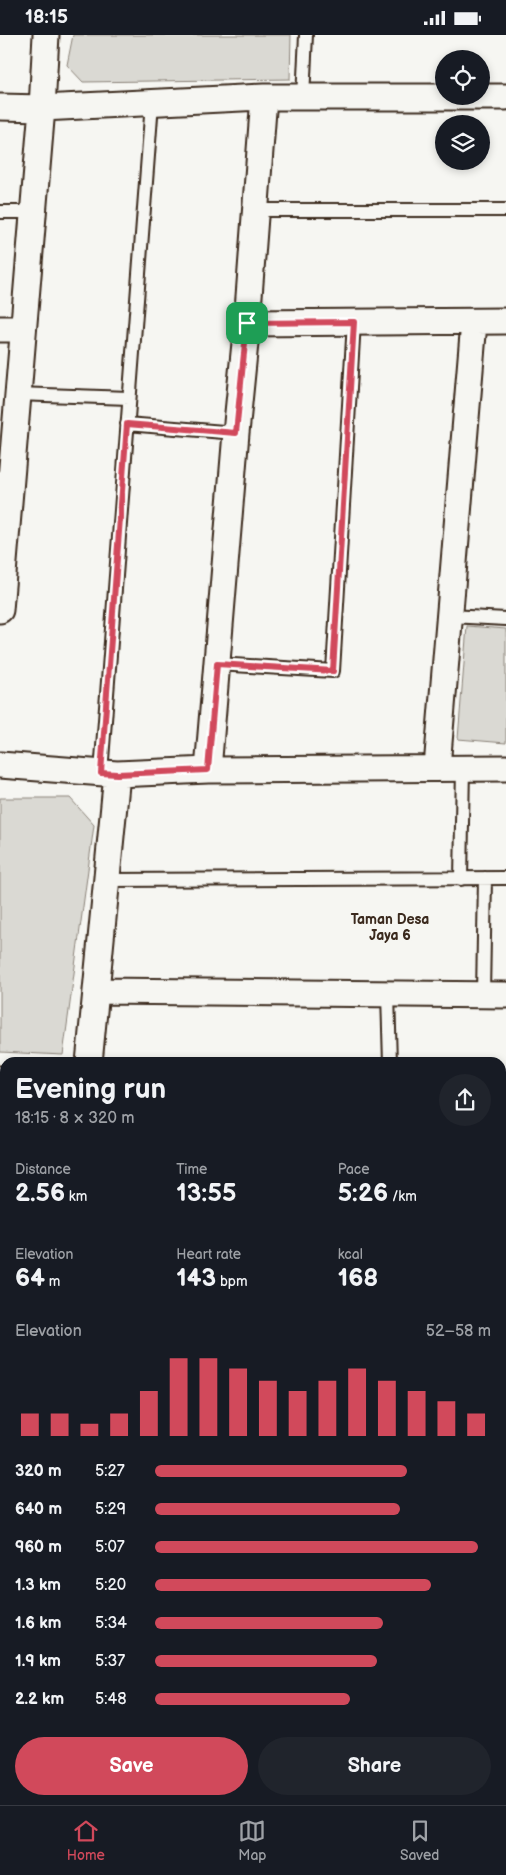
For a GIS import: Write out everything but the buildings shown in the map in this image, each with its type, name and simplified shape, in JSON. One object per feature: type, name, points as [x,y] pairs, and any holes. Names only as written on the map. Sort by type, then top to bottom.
[{"type":"street","points":[[0,610],[7,438],[17,394],[12,329],[33,212],[46,35]]},
{"type":"street","points":[[0,107],[42,108],[264,97],[506,97]]},
{"type":"street","points":[[208,770],[247,323],[264,97]]},
{"type":"street","points":[[437,767],[474,321]]},
{"type":"street","points":[[247,323],[506,321]]},
{"type":"street","points":[[0,765],[109,773],[437,767],[506,768]]},
{"type":"street","points":[[90,1057],[107,880],[109,773]]},
{"type":"street","points":[[97,991],[495,994]]},
{"type":"lane","points":[[303,98],[306,35]]},
{"type":"lane","points":[[109,773],[127,424],[152,103]]},
{"type":"lane","points":[[254,210],[506,210]]},
{"type":"lane","points":[[0,212],[33,212]]},
{"type":"lane","points":[[217,664],[333,671],[354,322]]},
{"type":"lane","points":[[17,394],[129,398]]},
{"type":"lane","points":[[127,424],[236,433]]},
{"type":"lane","points":[[450,616],[506,619]]},
{"type":"lane","points":[[461,879],[463,767]]},
{"type":"lane","points":[[485,878],[495,994]]},
{"type":"lane","points":[[107,880],[506,878]]},
{"type":"lane","points":[[388,994],[390,1057]]},
{"type":"shaded area","points":[[73,35],[291,35],[290,79],[83,82],[67,65]]},
{"type":"shaded area","points":[[467,626],[506,629],[506,743],[458,739]]},
{"type":"shaded area","points":[[0,798],[70,798],[94,825],[63,1055],[0,1052]]},
{"type":"district","name":"Taman Desa Jaya 6","points":[[390,928]]},
{"type":"route","points":[[354,322],[333,671],[217,664],[208,770],[101,773],[127,424],[236,433],[247,323],[354,322]]}]
